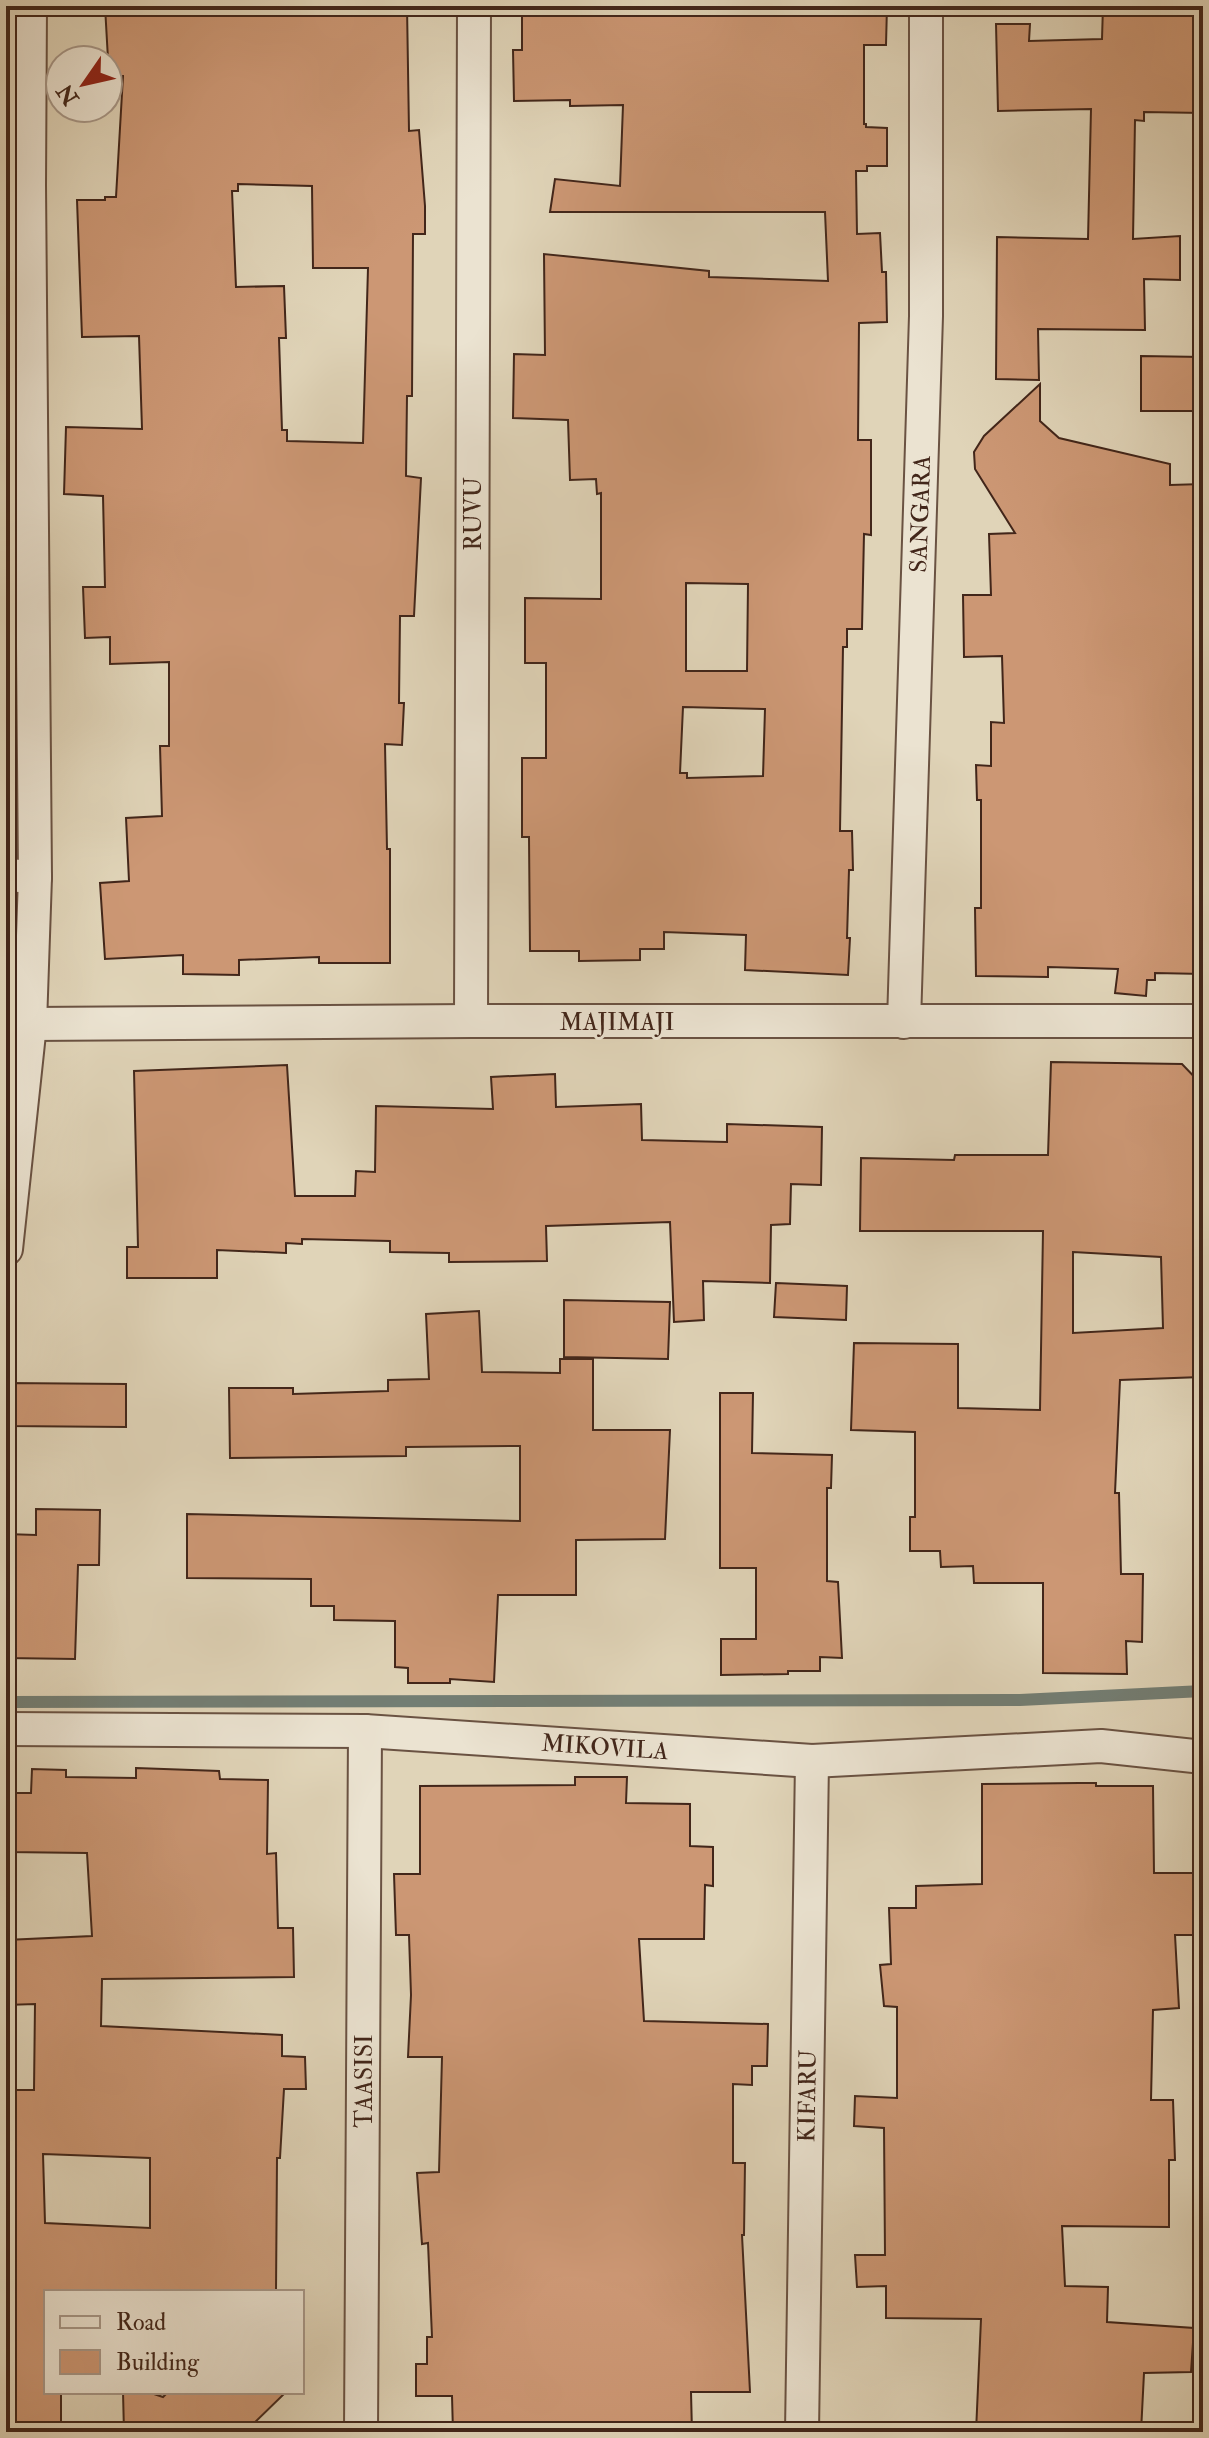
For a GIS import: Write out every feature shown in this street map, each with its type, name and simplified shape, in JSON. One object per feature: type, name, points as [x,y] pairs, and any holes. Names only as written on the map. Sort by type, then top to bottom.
[{"type":"street","points":[[6,1249],[30,1024],[20,876],[30,6]]},
{"type":"street","name":"RUVU","points":[[471,1021],[474,6]]},
{"type":"street","name":"SANGARA","points":[[904,1022],[926,316],[926,6]]},
{"type":"street","name":"MAJIMAJI","points":[[30,1024],[471,1021],[1201,1023]]},
{"type":"street","name":"MIKOVILA","points":[[6,1729],[365,1731],[812,1761],[1101,1746],[1203,1757]]},
{"type":"street","name":"TAASISI","points":[[361,2432],[365,1731]]},
{"type":"street","name":"KIFARU","points":[[802,2432],[812,1761]]},
{"type":"building","points":[[105,6],[407,6],[409,131],[419,130],[425,234],[413,234],[412,396],[407,396],[406,476],[421,478],[414,616],[400,616],[399,703],[404,703],[402,745],[385,744],[387,849],[390,849],[390,963],[319,963],[319,957],[239,960],[239,975],[183,974],[183,955],[105,959],[100,883],[129,881],[126,818],[162,816],[160,746],[169,746],[169,662],[110,664],[110,637],[85,638],[83,587],[105,587],[103,496],[64,494],[66,427],[142,429],[139,336],[82,337],[77,200],[116,197],[120,124],[124,124],[124,44],[107,44]],"holes":[[[238,184],[312,186],[313,268],[368,268],[363,443],[287,441],[287,430],[282,430],[279,338],[286,338],[284,286],[236,287],[232,191],[238,191]]]},
{"type":"building","points":[[522,6],[887,6],[886,45],[864,45],[864,124],[866,127],[887,128],[887,166],[867,166],[867,171],[856,171],[857,234],[880,233],[882,272],[886,272],[887,322],[859,323],[858,440],[871,440],[871,535],[864,534],[862,629],[847,629],[847,647],[843,647],[840,831],[852,831],[853,870],[849,870],[848,975],[745,970],[746,935],[664,932],[664,949],[640,949],[640,960],[579,961],[579,951],[530,951],[529,837],[522,837],[522,758],[546,758],[546,663],[525,663],[525,598],[601,599],[601,493],[597,494],[596,479],[570,480],[568,420],[513,418],[514,354],[545,355],[544,254],[709,271],[709,277],[828,281],[825,212],[550,212],[555,179],[620,186],[623,105],[570,106],[570,100],[514,101],[513,50],[522,50]],"holes":[[[686,583],[748,584],[747,671],[686,671]],[[683,707],[765,709],[763,776],[687,778],[687,773],[680,773]]]},
{"type":"building","points":[[1103,6],[1203,6],[1203,113],[1144,112],[1144,121],[1135,120],[1133,239],[1180,236],[1180,280],[1144,279],[1145,330],[1038,329],[1039,380],[996,379],[997,237],[1088,239],[1091,109],[998,111],[996,24],[1030,24],[1029,41],[1102,39]]},
{"type":"building","points":[[1141,356],[1203,357],[1203,411],[1141,411]]},
{"type":"building","points":[[1040,384],[1040,421],[1059,438],[1170,464],[1170,485],[1203,484],[1203,974],[1155,973],[1155,980],[1147,980],[1146,996],[1115,993],[1118,969],[1048,967],[1048,977],[976,976],[975,908],[981,908],[981,800],[977,800],[976,765],[991,766],[991,722],[1004,723],[1002,656],[964,657],[963,595],[991,595],[989,534],[1015,533],[975,469],[974,452],[984,436]]},
{"type":"building","points":[[1051,1062],[1182,1064],[1203,1086],[1203,1176],[1198,1238],[1203,1238],[1203,1285],[1200,1285],[1198,1320],[1201,1377],[1120,1380],[1115,1493],[1119,1493],[1121,1574],[1143,1574],[1142,1642],[1126,1641],[1127,1674],[1043,1673],[1043,1583],[974,1583],[973,1566],[941,1567],[940,1551],[910,1551],[910,1517],[915,1517],[915,1432],[851,1430],[854,1343],[958,1344],[958,1408],[1040,1410],[1043,1231],[860,1231],[861,1158],[954,1160],[955,1155],[1048,1155]],"holes":[[[1073,1252],[1161,1257],[1163,1328],[1073,1333]]]},
{"type":"building","points":[[287,1065],[295,1196],[355,1196],[356,1171],[375,1172],[376,1106],[493,1109],[491,1077],[555,1074],[556,1107],[641,1104],[642,1140],[727,1142],[727,1124],[822,1127],[821,1185],[791,1184],[790,1224],[771,1225],[770,1283],[703,1281],[704,1320],[674,1322],[670,1222],[546,1226],[547,1261],[449,1262],[449,1253],[390,1252],[390,1241],[302,1239],[302,1244],[286,1243],[286,1253],[217,1250],[217,1278],[127,1278],[127,1247],[138,1247],[134,1071]]},
{"type":"building","points":[[776,1283],[847,1286],[846,1320],[774,1317]]},
{"type":"building","points":[[564,1300],[670,1302],[668,1359],[564,1357]]},
{"type":"building","points":[[479,1311],[482,1372],[560,1373],[560,1359],[593,1359],[593,1430],[670,1430],[665,1539],[576,1540],[576,1595],[498,1595],[494,1682],[450,1679],[450,1683],[408,1683],[408,1668],[395,1667],[395,1621],[334,1620],[334,1606],[311,1606],[311,1579],[187,1578],[187,1514],[520,1521],[520,1446],[406,1447],[406,1456],[230,1458],[229,1388],[293,1388],[293,1394],[388,1391],[388,1380],[429,1379],[426,1314]]},
{"type":"building","points":[[6,1383],[126,1384],[126,1427],[6,1426]]},
{"type":"building","points":[[720,1393],[753,1393],[752,1453],[832,1455],[831,1488],[827,1488],[827,1581],[838,1582],[842,1658],[820,1657],[820,1671],[721,1675],[721,1639],[756,1639],[756,1568],[720,1568]]},
{"type":"building","points":[[36,1509],[100,1510],[99,1565],[78,1565],[75,1659],[6,1658],[6,1534],[36,1535]]},
{"type":"building","points":[[136,1768],[219,1771],[220,1779],[268,1780],[267,1854],[276,1853],[278,1928],[293,1928],[294,1977],[102,1979],[101,2026],[282,2035],[282,2056],[305,2057],[306,2089],[284,2089],[280,2158],[277,2158],[276,2290],[44,2290],[44,2394],[61,2394],[61,2432],[6,2432],[6,2090],[34,2090],[35,2004],[6,2005],[6,1940],[92,1936],[87,1853],[7,1852],[7,1793],[31,1793],[32,1769],[66,1770],[66,1777],[136,1778]],"holes":[[[43,2154],[150,2158],[150,2228],[45,2223]]]},
{"type":"building","points":[[575,1777],[627,1777],[626,1803],[690,1804],[690,1846],[713,1847],[713,1886],[705,1885],[704,1939],[639,1939],[644,2021],[768,2024],[767,2066],[752,2066],[752,2085],[733,2084],[733,2163],[745,2163],[742,2235],[750,2392],[691,2392],[692,2432],[453,2432],[452,2396],[416,2396],[416,2364],[427,2364],[427,2337],[432,2337],[428,2243],[422,2244],[417,2173],[439,2172],[442,2057],[408,2057],[411,1995],[409,1935],[396,1935],[394,1874],[420,1874],[420,1786],[575,1785]]},
{"type":"building","points":[[1096,1783],[1096,1786],[1153,1786],[1154,1873],[1198,1873],[1199,1935],[1175,1935],[1179,2008],[1153,2010],[1151,2100],[1173,2100],[1175,2160],[1169,2160],[1169,2227],[1062,2226],[1065,2286],[1108,2287],[1107,2322],[1194,2328],[1191,2372],[1144,2373],[1141,2432],[976,2432],[981,2319],[886,2318],[886,2286],[857,2287],[855,2255],[885,2255],[884,2128],[854,2126],[855,2096],[897,2098],[897,2007],[884,2006],[880,1965],[891,1964],[889,1908],[916,1908],[916,1886],[982,1884],[982,1784]]},
{"type":"building","points":[[123,2394],[163,2397],[166,2394],[284,2394],[245,2432],[124,2432]]},
{"type":"waterway","points":[[6,1702],[1020,1700],[1203,1691]]}]
